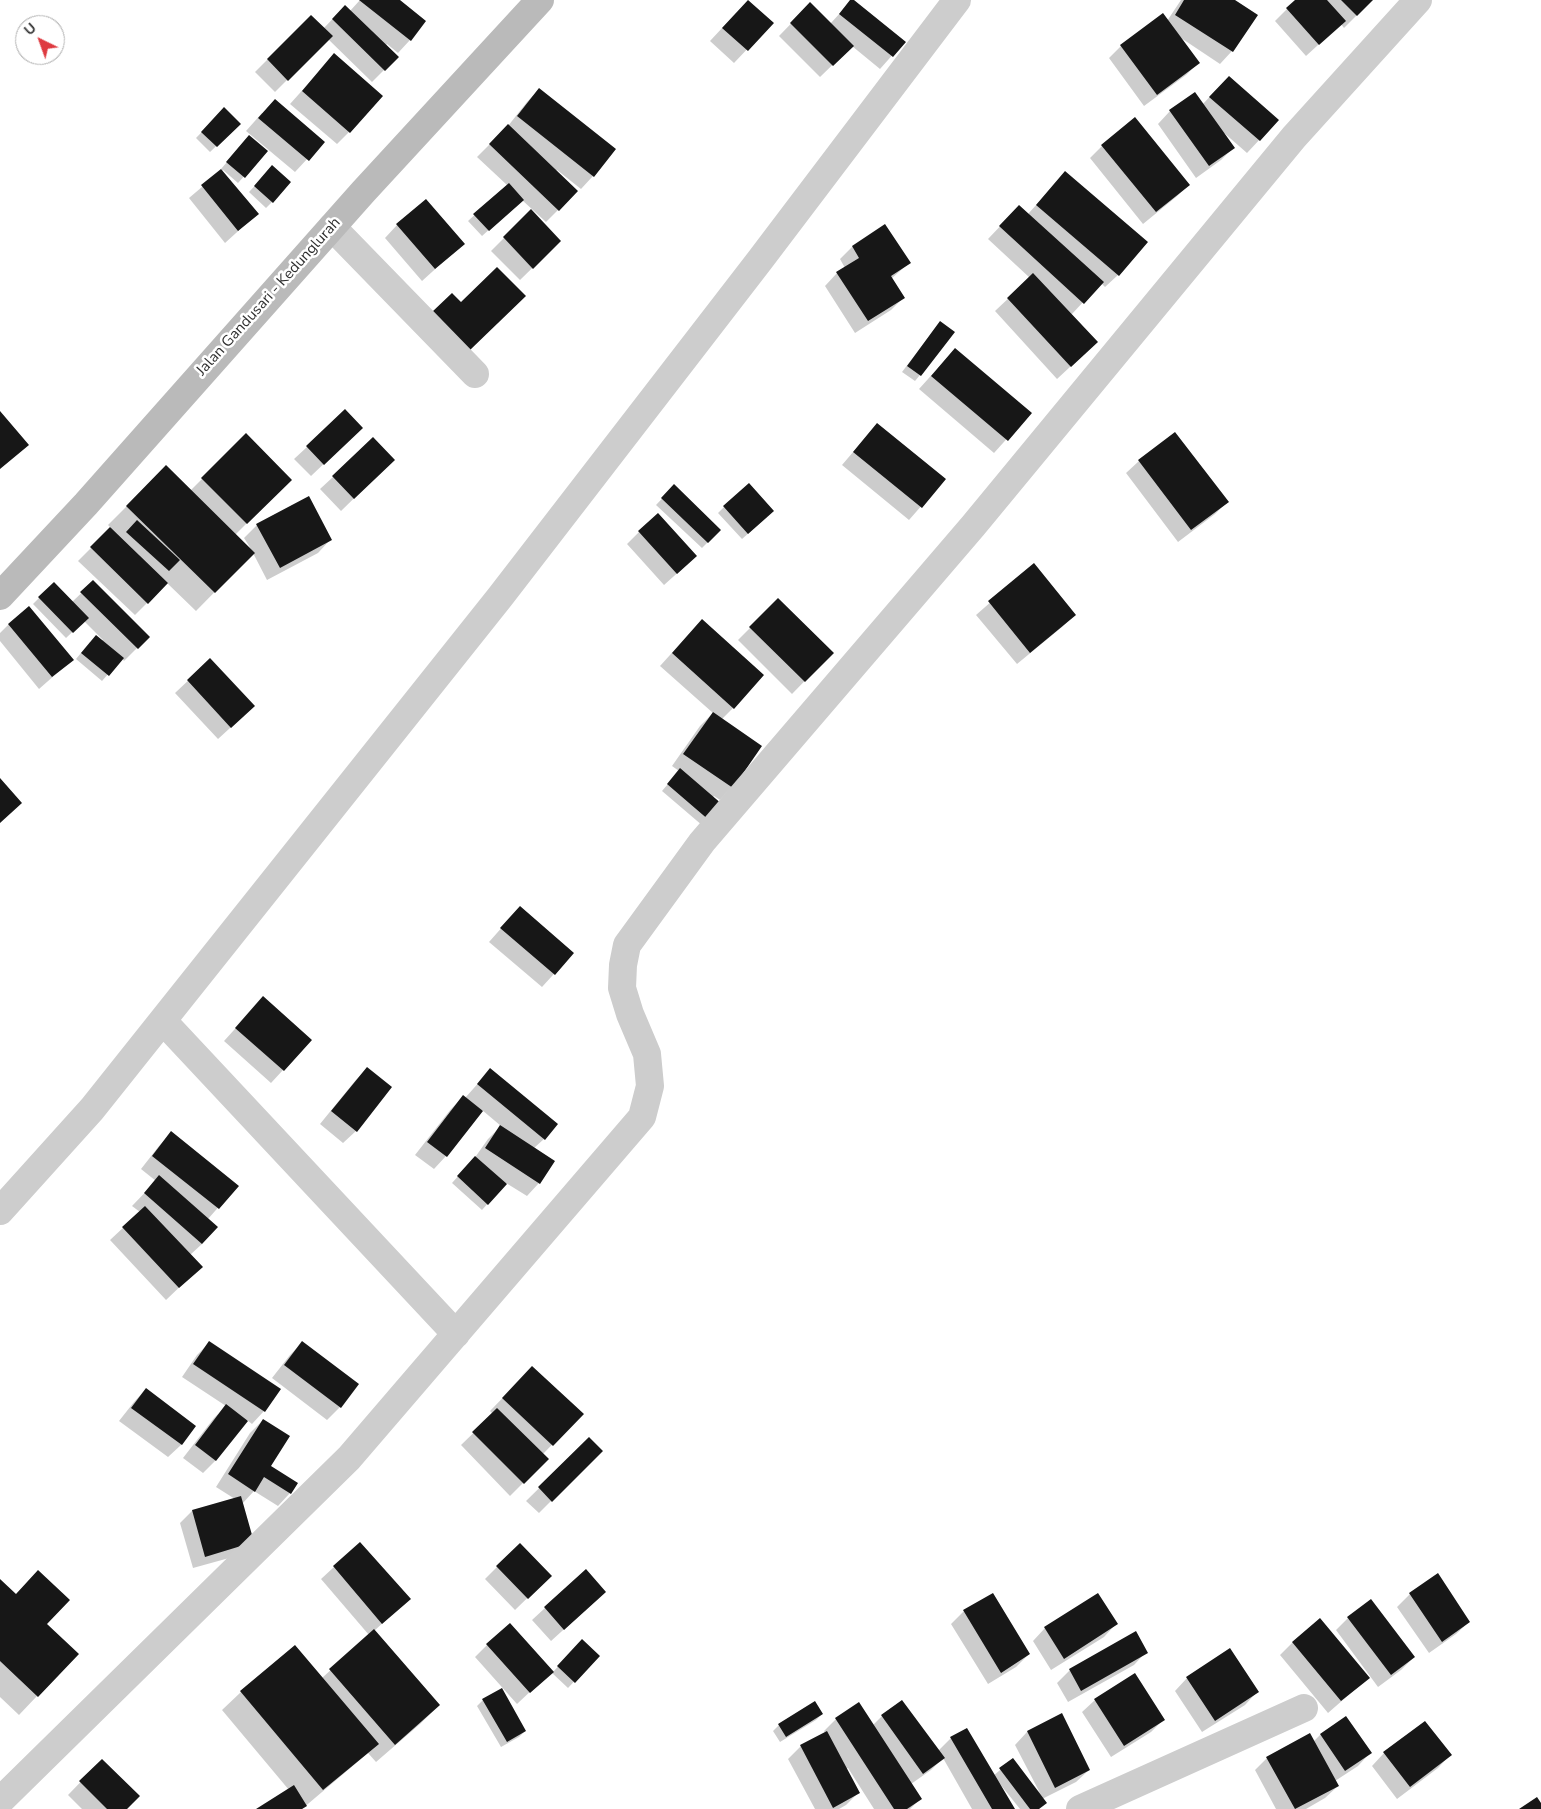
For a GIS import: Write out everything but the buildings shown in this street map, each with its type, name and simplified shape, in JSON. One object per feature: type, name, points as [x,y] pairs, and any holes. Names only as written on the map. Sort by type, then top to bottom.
[{"type":"street","name":"Jalan Gandusari - Kedunglurah","points":[[0,596],[86,504],[332,227],[540,0]]},
{"type":"street","points":[[0,1211],[92,1109],[500,597],[760,260],[956,0]]},
{"type":"street","points":[[0,1801],[348,1458],[642,1116],[650,1086],[647,1054],[630,1014],[622,988],[623,965],[627,945],[702,842],[973,526],[1294,137],[1418,0]]},
{"type":"street","points":[[332,227],[475,374]]},
{"type":"street","points":[[163,1021],[456,1334]]},
{"type":"street","points":[[1080,1809],[1304,1708]]}]
